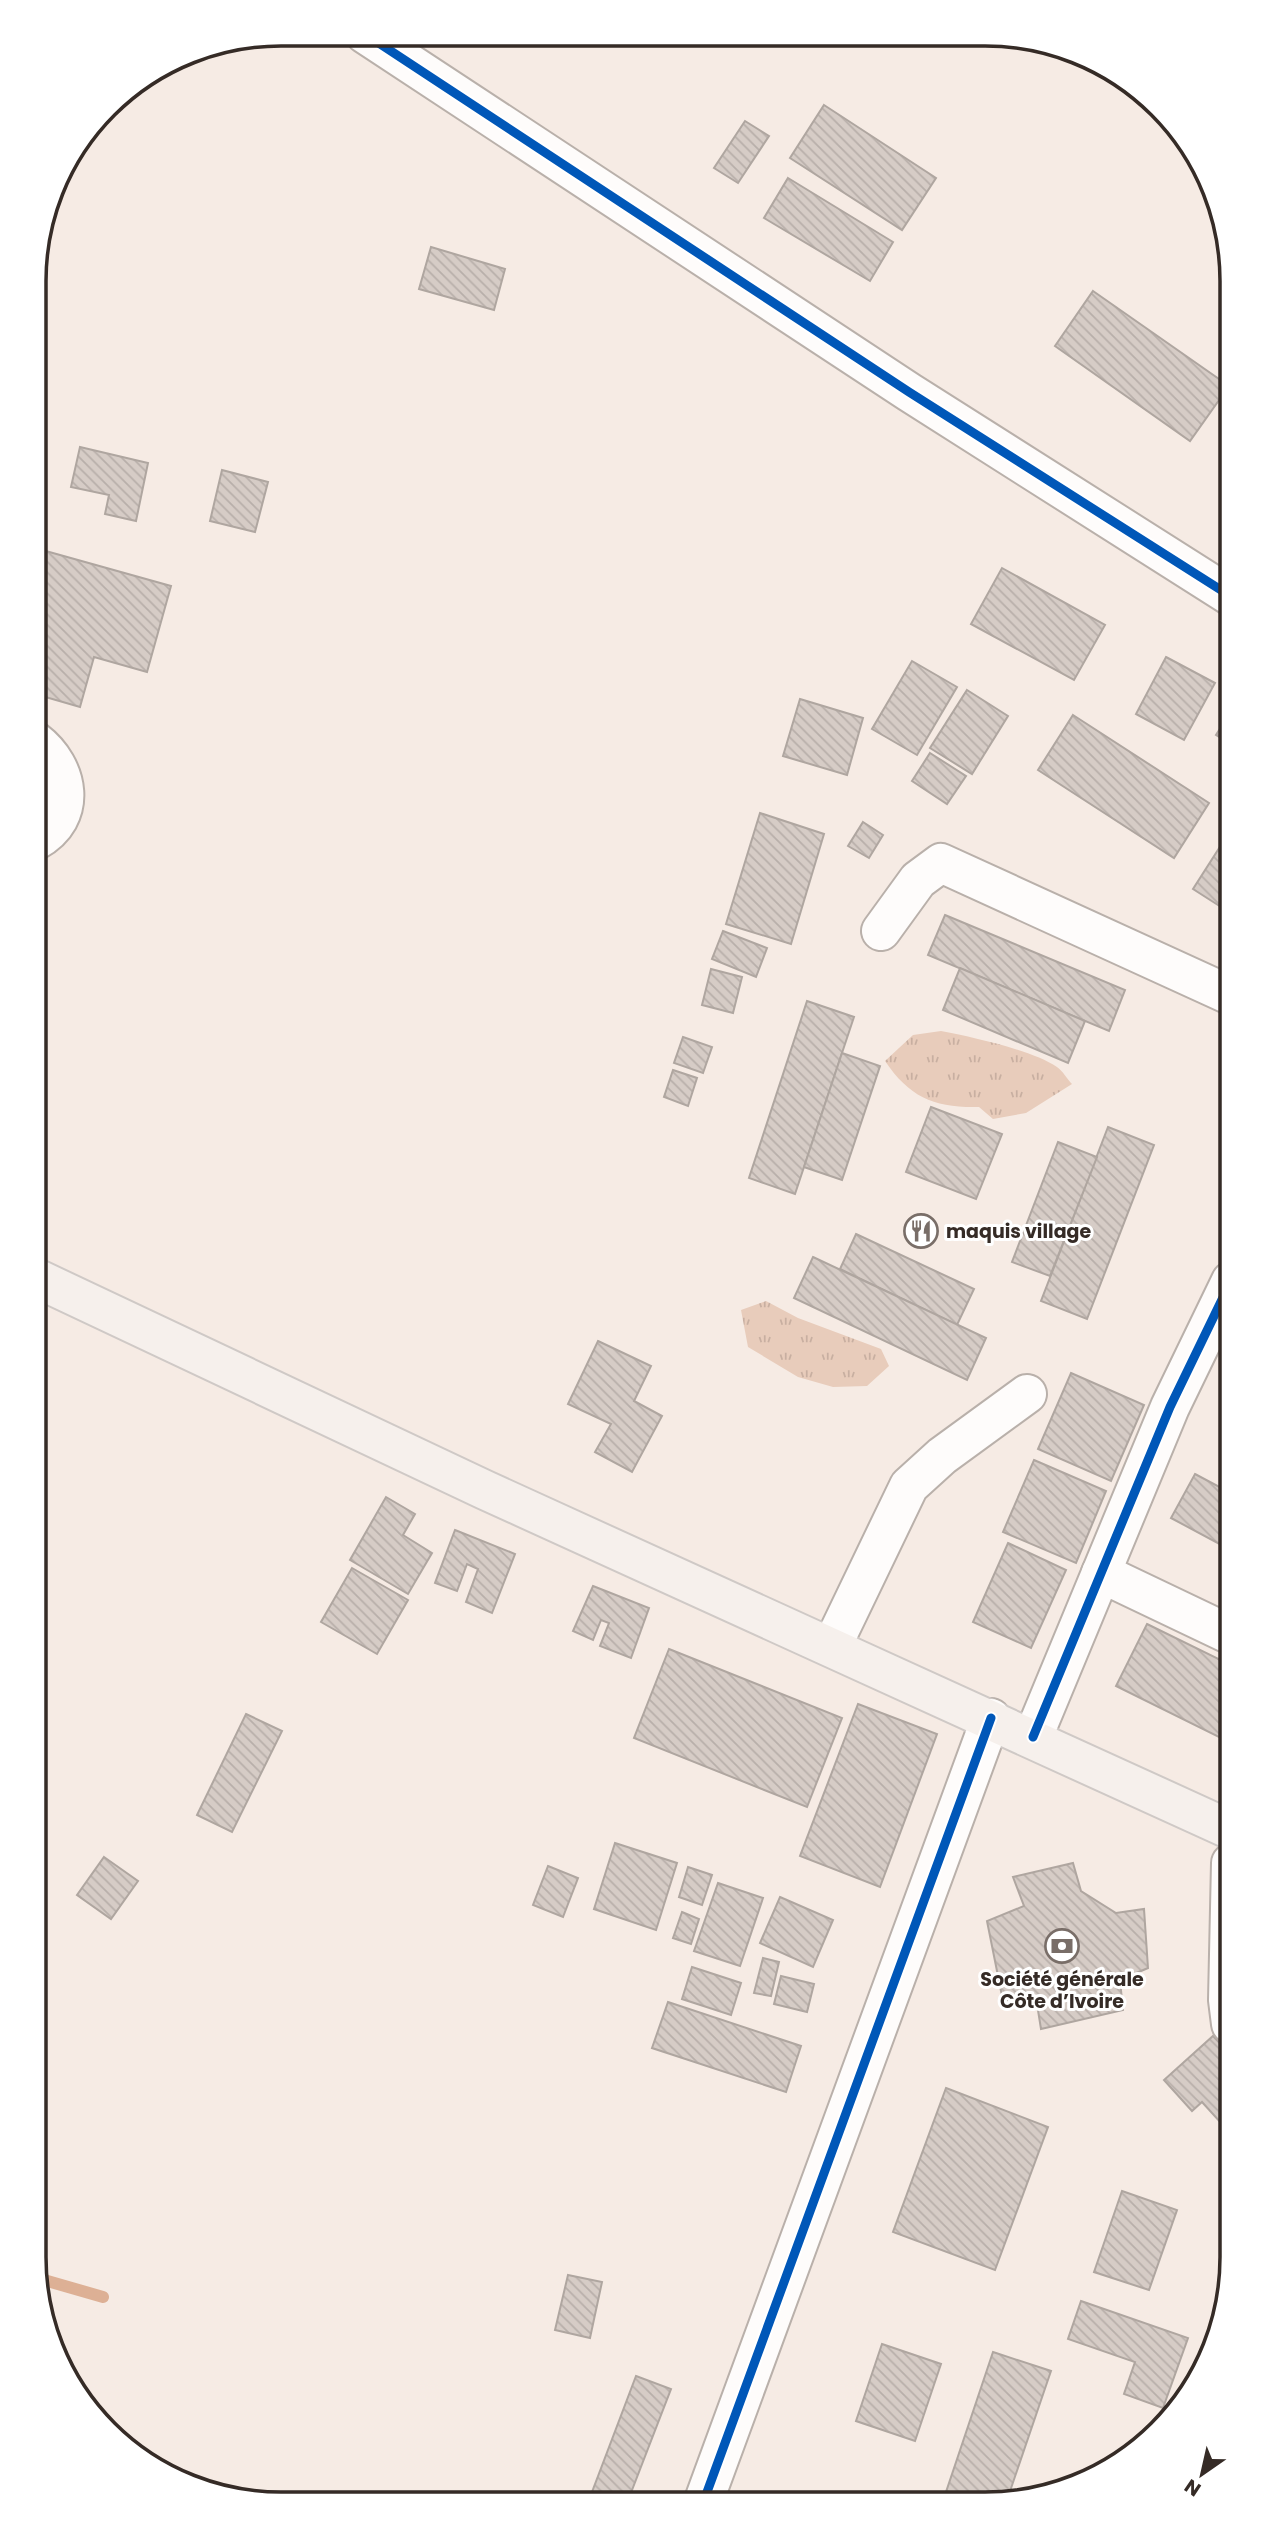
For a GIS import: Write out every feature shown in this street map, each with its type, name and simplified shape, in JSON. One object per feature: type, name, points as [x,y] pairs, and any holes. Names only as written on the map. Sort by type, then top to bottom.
[{"type":"main road","points":[[46,1283],[485,1490],[1033,1737],[1219,1824]]},
{"type":"street","points":[[383,46],[909,392],[1220,589]]},
{"type":"street","points":[[46,749],[60,768],[65,788],[62,808],[53,825],[46,831]]},
{"type":"street","points":[[881,931],[918,880],[941,863],[1220,991]]},
{"type":"street","points":[[1033,1737],[1170,1407],[1219,1305]]},
{"type":"street","points":[[832,1646],[909,1486],[942,1456],[1027,1394]]},
{"type":"street","points":[[1101,1573],[1219,1629]]},
{"type":"street","points":[[707,2492],[991,1718]]},
{"type":"green space","points":[[941,1031],[1033,1055],[1057,1067],[1072,1084],[1026,1113],[993,1119],[979,1107],[937,1103],[904,1084],[885,1061],[913,1035]]},
{"type":"green space","points":[[766,1301],[798,1318],[881,1349],[889,1366],[867,1386],[833,1387],[798,1377],[748,1347],[741,1310]]},
{"type":"building","points":[[824,105],[936,178],[902,230],[790,158]]},
{"type":"building","points":[[745,121],[769,136],[738,183],[714,168]]},
{"type":"building","points":[[788,178],[893,242],[870,281],[764,218]]},
{"type":"building","points":[[431,247],[505,269],[494,310],[419,289]]},
{"type":"building","points":[[1093,291],[1220,380],[1220,399],[1190,441],[1055,346]]},
{"type":"building","points":[[80,447],[148,463],[136,521],[105,514],[109,495],[71,487]]},
{"type":"building","points":[[222,470],[268,482],[255,532],[210,521]]},
{"type":"building","points":[[46,551],[171,586],[147,672],[94,657],[80,707],[46,697]]},
{"type":"building","points":[[1002,568],[1105,625],[1074,680],[971,624]]},
{"type":"building","points":[[1166,657],[1215,683],[1184,740],[1136,714]]},
{"type":"building","points":[[912,661],[957,687],[917,755],[872,729]]},
{"type":"building","points":[[967,690],[1008,716],[972,774],[930,748]]},
{"type":"building","points":[[800,699],[863,718],[847,775],[783,756]]},
{"type":"building","points":[[1073,715],[1209,803],[1174,858],[1038,770]]},
{"type":"building","points":[[930,753],[966,776],[947,804],[912,781]]},
{"type":"building","points":[[760,813],[824,834],[791,944],[726,924]]},
{"type":"building","points":[[863,822],[883,835],[869,858],[848,846]]},
{"type":"building","points":[[1220,847],[1220,906],[1193,889]]},
{"type":"building","points":[[945,915],[1125,990],[1109,1031],[928,955]]},
{"type":"building","points":[[723,931],[767,948],[756,977],[712,959]]},
{"type":"building","points":[[960,968],[1085,1021],[1068,1063],[943,1010]]},
{"type":"building","points":[[711,969],[742,977],[733,1013],[702,1005]]},
{"type":"building","points":[[807,1001],[854,1017],[795,1194],[749,1178]]},
{"type":"building","points":[[683,1037],[712,1047],[703,1073],[674,1063]]},
{"type":"building","points":[[842,1053],[880,1066],[842,1180],[804,1167]]},
{"type":"building","points":[[673,1070],[697,1078],[688,1106],[664,1097]]},
{"type":"building","points":[[931,1107],[1002,1134],[976,1199],[906,1172]]},
{"type":"building","points":[[1108,1127],[1154,1145],[1087,1319],[1041,1301]]},
{"type":"building","points":[[1058,1142],[1097,1157],[1050,1276],[1012,1262]]},
{"type":"building","points":[[856,1234],[974,1289],[957,1325],[840,1269]]},
{"type":"building","points":[[813,1257],[986,1338],[967,1380],[794,1298]]},
{"type":"building","points":[[598,1341],[651,1366],[634,1401],[662,1416],[632,1472],[595,1452],[611,1424],[568,1404]]},
{"type":"building","points":[[1071,1373],[1144,1405],[1111,1481],[1038,1449]]},
{"type":"building","points":[[1034,1460],[1106,1491],[1076,1563],[1003,1532]]},
{"type":"building","points":[[1195,1474],[1219,1487],[1219,1544],[1171,1518]]},
{"type":"building","points":[[386,1497],[415,1514],[403,1535],[432,1553],[408,1594],[350,1560]]},
{"type":"building","points":[[455,1530],[515,1554],[492,1613],[466,1602],[478,1569],[467,1564],[457,1591],[435,1583]]},
{"type":"building","points":[[1008,1543],[1066,1570],[1031,1648],[973,1622]]},
{"type":"building","points":[[352,1568],[408,1600],[377,1654],[321,1622]]},
{"type":"building","points":[[593,1586],[649,1608],[631,1658],[600,1646],[609,1623],[601,1620],[593,1640],[573,1631]]},
{"type":"building","points":[[1147,1624],[1219,1659],[1219,1737],[1116,1686]]},
{"type":"building","points":[[669,1649],[842,1718],[807,1807],[634,1738]]},
{"type":"building","points":[[858,1704],[937,1734],[880,1887],[800,1856]]},
{"type":"building","points":[[246,1714],[282,1731],[232,1832],[197,1815]]},
{"type":"building","points":[[615,1843],[677,1863],[656,1930],[594,1909]]},
{"type":"building","points":[[104,1857],[138,1881],[111,1919],[77,1895]]},
{"type":"building","points":[[1073,1863],[1081,1891],[1116,1913],[1144,1909],[1148,1968],[1120,1980],[1123,2010],[1041,2029],[1037,2004],[1027,2007],[1025,1996],[1003,2001],[987,1921],[1024,1906],[1013,1877]]},
{"type":"building","points":[[548,1866],[578,1878],[563,1917],[533,1905]]},
{"type":"building","points":[[688,1867],[712,1875],[702,1905],[679,1897]]},
{"type":"building","points":[[718,1883],[763,1898],[740,1966],[694,1951]]},
{"type":"building","points":[[780,1897],[833,1920],[813,1967],[760,1943]]},
{"type":"building","points":[[682,1912],[699,1919],[691,1944],[673,1938]]},
{"type":"building","points":[[763,1958],[779,1962],[771,1996],[754,1993]]},
{"type":"building","points":[[692,1967],[741,1983],[731,2015],[682,1999]]},
{"type":"building","points":[[781,1976],[814,1984],[807,2012],[774,2004]]},
{"type":"building","points":[[668,2002],[801,2046],[786,2092],[652,2048]]},
{"type":"building","points":[[1213,2036],[1219,2042],[1219,2121],[1202,2102],[1192,2111],[1164,2080]]},
{"type":"building","points":[[946,2088],[1048,2127],[995,2270],[893,2232]]},
{"type":"building","points":[[1122,2191],[1177,2210],[1149,2290],[1094,2272]]},
{"type":"building","points":[[568,2275],[602,2282],[590,2338],[555,2330]]},
{"type":"building","points":[[1081,2301],[1188,2338],[1163,2408],[1124,2394],[1135,2362],[1068,2339]]},
{"type":"building","points":[[882,2344],[941,2364],[915,2441],[856,2421]]},
{"type":"building","points":[[993,2352],[1051,2371],[1011,2489],[946,2492]]},
{"type":"building","points":[[636,2376],[671,2389],[631,2492],[592,2492]]},
{"type":"waterway","points":[[48,2281],[103,2297]]},
{"type":"cycle path","points":[[383,46],[909,392],[1220,589]]},
{"type":"cycle path","points":[[1033,1737],[1170,1407],[1219,1305]]},
{"type":"cycle path","points":[[707,2492],[991,1718]]},
{"type":"place","name":"maquis village","points":[[921,1231]]},
{"type":"place","name":"Société générale Côte d’Ivoire","points":[[1062,1946]]}]
